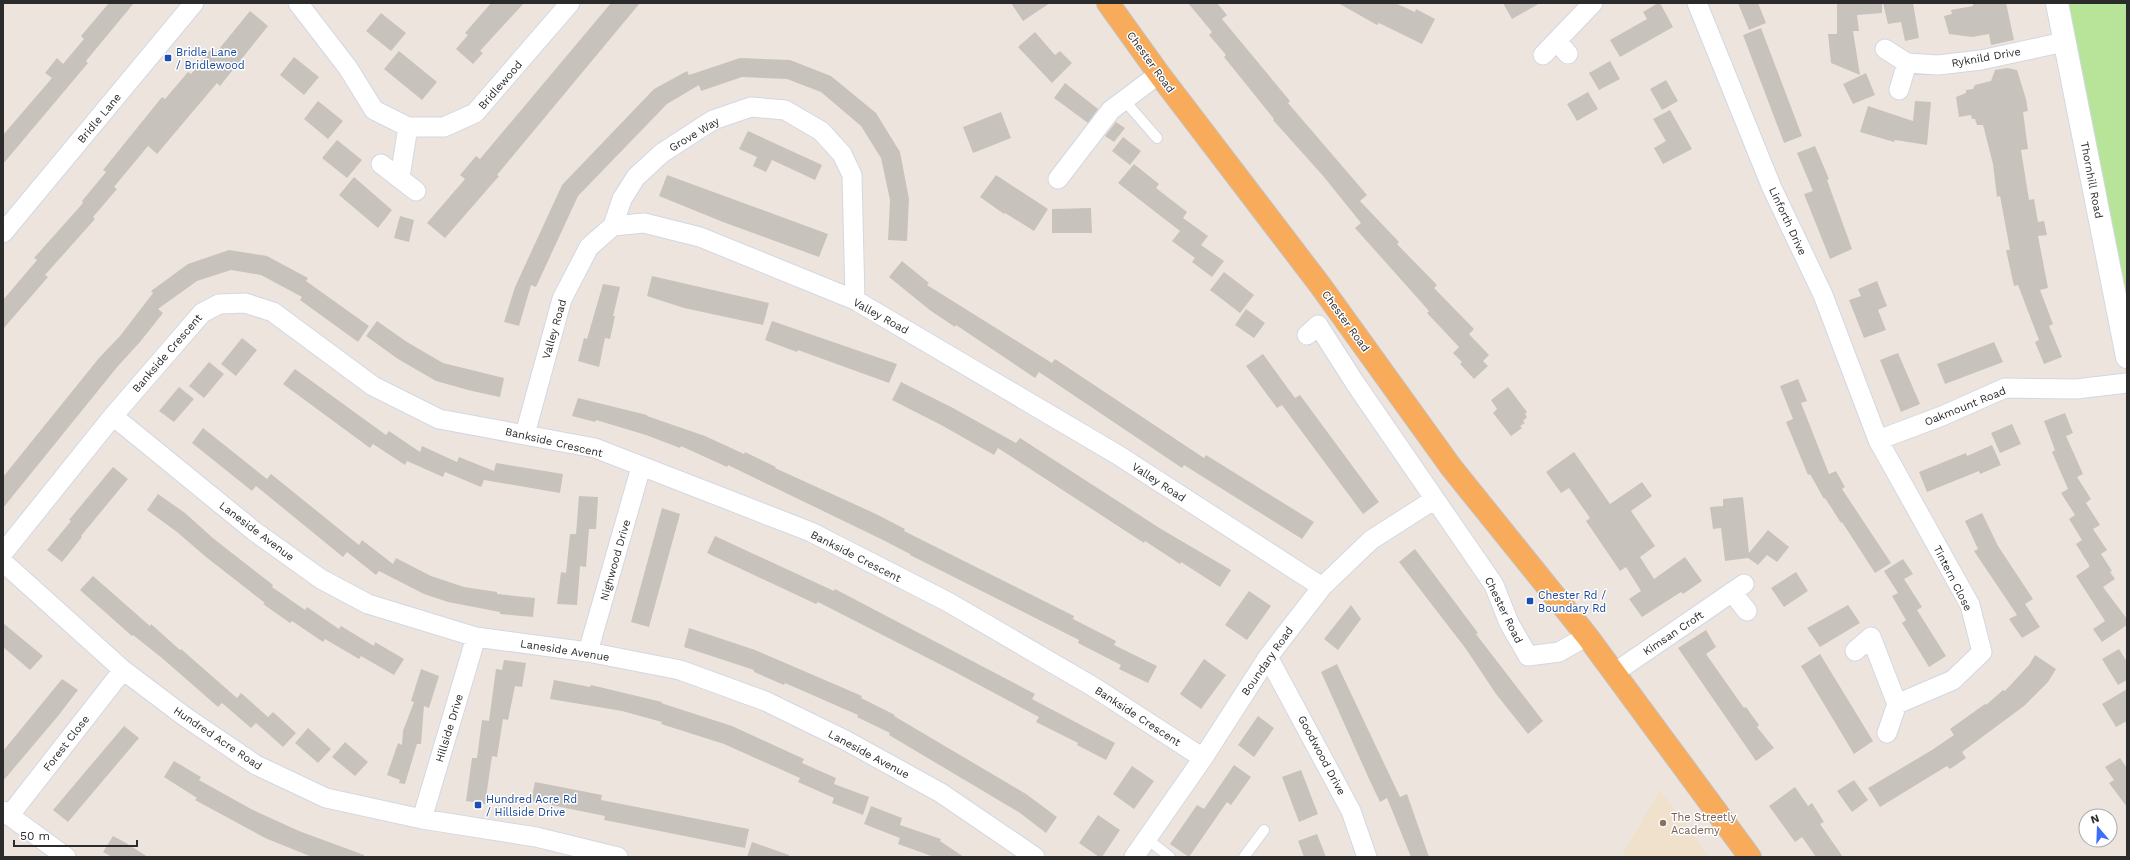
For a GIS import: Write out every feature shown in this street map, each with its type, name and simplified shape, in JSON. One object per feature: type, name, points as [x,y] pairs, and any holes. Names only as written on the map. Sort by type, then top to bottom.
[{"type":"highway","name":"Chester Road","points":[[1108,3],[1159,74],[1320,285],[1452,467],[1587,636],[1750,857]]},
{"type":"main road","name":"Thornhill Road","points":[[2057,3],[2127,357]]},
{"type":"street","name":"Bridle Lane","points":[[3,233],[194,3]]},
{"type":"street","name":"Bridlewood","points":[[298,3],[348,68],[374,110],[408,127],[444,127],[475,113],[570,3]]},
{"type":"street","points":[[1543,55],[1562,48],[1593,3]]},
{"type":"street","name":"Linforth Drive","points":[[1697,3],[1772,188],[1823,296],[1878,440]]},
{"type":"street","name":"Ryknild Drive","points":[[1907,63],[1945,64],[1980,60],[2064,42]]},
{"type":"street","points":[[1885,49],[1907,63],[1899,90]]},
{"type":"street","points":[[1058,179],[1111,110],[1159,74]]},
{"type":"street","name":"Grove Way","points":[[613,226],[622,199],[636,177],[662,153],[712,120],[751,107],[785,110],[821,131],[842,154],[852,175],[855,300]]},
{"type":"street","points":[[400,177],[408,127]]},
{"type":"street","points":[[381,164],[400,177],[416,191]]},
{"type":"street","name":"Valley Road","points":[[525,434],[562,299],[589,248],[613,226],[644,223],[700,236],[855,300],[1118,455],[1322,587]]},
{"type":"street","name":"Bankside Crescent","points":[[3,553],[113,416],[202,313],[219,304],[245,302],[273,312],[373,386],[439,419],[595,448],[811,532],[948,602],[1092,686],[1203,758]]},
{"type":"street","name":"Chester Road","points":[[1307,335],[1318,325],[1355,383],[1494,585],[1509,623],[1528,656],[1559,652],[1587,636]]},
{"type":"street","name":"Oakmount Road","points":[[1878,440],[1942,416],[2005,388],[2076,389],[2127,382]]},
{"type":"street","name":"Laneside Avenue","points":[[113,416],[254,531],[321,579],[368,604],[476,637],[588,652],[680,670],[764,701],[845,740],[941,793],[1025,854]]},
{"type":"street","name":"Tintern Close","points":[[1878,440],[1970,605],[1982,652],[1953,680],[1897,704]]},
{"type":"street","name":"Nighwood Drive","points":[[588,652],[641,467]]},
{"type":"street","name":"Boundary Road","points":[[1134,857],[1203,758],[1268,657],[1322,587],[1371,540],[1436,499]]},
{"type":"street","name":"Hundred Acre Road","points":[[3,562],[123,670],[184,716],[256,765],[326,798],[422,819],[536,837],[618,857]]},
{"type":"street","name":"Kimsan Croft","points":[[1614,673],[1738,588],[1748,611]]},
{"type":"street","name":"Hillside Drive","points":[[422,819],[476,637]]},
{"type":"street","points":[[1855,651],[1871,637],[1897,704],[1887,733]]},
{"type":"street","name":"Goodwood Drive","points":[[1268,657],[1351,811],[1368,857]]},
{"type":"street","name":"Forest Close","points":[[66,857],[6,814],[123,670]]},
{"type":"lane","points":[[1124,100],[1157,138]]},
{"type":"lane","points":[[1244,857],[1264,830]]},
{"type":"lane","points":[[1147,839],[1170,857]]},
{"type":"shaded area","name":"The Streetly Academy","points":[[1660,790],[1710,857],[1621,857]]},
{"type":"green space","points":[[2067,3],[2127,3],[2127,300]]},
{"type":"building","points":[[109,3],[134,3],[86,61],[88,63],[3,164],[3,135],[52,78],[45,73],[57,58],[63,64],[84,39],[81,36]]},
{"type":"building","points":[[491,3],[524,3],[480,51],[483,53],[473,64],[456,49],[468,35],[465,33]]},
{"type":"building","points":[[611,3],[640,3],[497,175],[499,176],[445,238],[427,223],[465,179],[460,175],[476,156],[480,159]]},
{"type":"building","points":[[1011,3],[1050,3],[1023,21]]},
{"type":"building","points":[[1188,3],[1217,3],[1227,15],[1222,19],[1290,101],[1288,103],[1367,195],[1360,201],[1399,242],[1397,244],[1437,285],[1434,288],[1474,329],[1469,334],[1489,355],[1483,361],[1488,366],[1474,379],[1460,364],[1462,362],[1453,353],[1459,347],[1427,313],[1429,311],[1355,228],[1361,223],[1324,177],[1273,120],[1274,119],[1224,57],[1226,55],[1209,35],[1212,32]]},
{"type":"building","points":[[1338,3],[1395,3],[1415,12],[1416,9],[1435,19],[1422,44],[1379,23],[1377,25]]},
{"type":"building","points":[[1503,3],[1540,3],[1512,19]]},
{"type":"building","points":[[1660,3],[1673,27],[1620,57],[1610,40],[1647,19],[1643,12]]},
{"type":"building","points":[[1738,3],[1758,3],[1766,23],[1749,30]]},
{"type":"building","points":[[1837,3],[1882,3],[1882,13],[1857,15],[1859,31],[1853,31],[1860,75],[1831,63],[1828,34],[1837,34]]},
{"type":"building","points":[[1883,3],[1913,3],[1919,38],[1905,41],[1901,22],[1888,24]]},
{"type":"building","points":[[1973,3],[2006,3],[2014,40],[1991,45],[1989,34],[1972,37],[1949,34],[1944,16],[1952,14],[1951,10],[1973,6]]},
{"type":"building","points":[[250,11],[268,26],[220,86],[217,83],[157,154],[148,146],[114,187],[117,189],[93,217],[95,219],[45,275],[48,277],[3,329],[3,300],[37,260],[34,258],[83,203],[82,201],[106,172],[103,170],[162,97],[165,99],[188,72],[191,74],[210,50],[215,54]]},
{"type":"building","points":[[381,13],[406,33],[391,51],[366,31]]},
{"type":"building","points":[[1761,28],[1802,136],[1784,143],[1743,35]]},
{"type":"building","points":[[1035,32],[1055,55],[1060,51],[1072,63],[1052,83],[1018,47]]},
{"type":"building","points":[[399,51],[437,82],[422,100],[384,69]]},
{"type":"building","points":[[294,57],[319,77],[304,95],[280,75]]},
{"type":"building","points":[[740,58],[790,60],[831,76],[876,113],[900,152],[909,199],[907,241],[888,240],[890,200],[881,158],[861,126],[821,92],[787,79],[742,77],[701,91],[699,85],[667,104],[578,196],[536,287],[531,285],[519,326],[504,322],[515,287],[562,185],[654,89],[687,71],[689,75]]},
{"type":"building","points":[[1610,61],[1620,79],[1599,90],[1589,73]]},
{"type":"building","points":[[2007,68],[2017,70],[2026,99],[2028,111],[2023,112],[2028,149],[2021,150],[2029,200],[2034,199],[2038,222],[2044,221],[2047,235],[2038,236],[2048,288],[2040,290],[2053,324],[2049,326],[2062,357],[2044,364],[2035,342],[2039,340],[2018,285],[2014,286],[2006,250],[2010,250],[2000,196],[1997,197],[1993,164],[1983,125],[1977,125],[1975,119],[1972,119],[1971,115],[1959,117],[1956,97],[1966,93],[1966,90],[1973,89],[1975,85],[1991,81],[1995,70]]},
{"type":"building","points":[[1866,73],[1875,95],[1853,104],[1843,84]]},
{"type":"building","points":[[1666,80],[1678,101],[1662,110],[1650,89]]},
{"type":"building","points":[[1065,83],[1098,109],[1088,123],[1054,98]]},
{"type":"building","points":[[1588,92],[1598,109],[1577,121],[1567,104]]},
{"type":"building","points":[[318,101],[343,121],[328,139],[304,119]]},
{"type":"building","points":[[1915,101],[1931,102],[1927,145],[1895,140],[1894,142],[1860,132],[1868,106],[1913,121]]},
{"type":"building","points":[[1670,110],[1692,149],[1663,164],[1654,148],[1666,141],[1653,119]]},
{"type":"building","points":[[1001,112],[1011,138],[973,153],[963,127]]},
{"type":"building","points":[[1116,122],[1125,128],[1114,142],[1105,136]]},
{"type":"building","points":[[748,131],[822,165],[815,180],[772,160],[766,172],[753,166],[757,157],[739,149]]},
{"type":"building","points":[[1123,137],[1141,151],[1130,165],[1112,151]]},
{"type":"building","points":[[337,140],[362,160],[347,178],[322,158]]},
{"type":"building","points":[[1815,146],[1829,179],[1827,180],[1852,249],[1830,259],[1804,194],[1813,191],[1797,153]]},
{"type":"building","points":[[1134,164],[1159,184],[1156,188],[1187,212],[1183,218],[1208,236],[1201,245],[1224,261],[1212,277],[1192,262],[1195,258],[1172,241],[1180,231],[1118,183]]},
{"type":"building","points":[[667,175],[828,234],[819,257],[723,222],[659,196]]},
{"type":"building","points":[[996,175],[1048,209],[1034,231],[1005,213],[1004,214],[980,197]]},
{"type":"building","points":[[354,177],[392,210],[378,228],[339,195]]},
{"type":"building","points":[[1091,208],[1092,233],[1052,233],[1052,209]]},
{"type":"building","points":[[400,216],[414,220],[409,242],[394,238]]},
{"type":"building","points":[[229,250],[267,256],[308,278],[306,281],[369,326],[358,342],[300,300],[302,297],[261,275],[231,270],[197,281],[158,309],[163,313],[3,508],[3,477],[99,358],[120,336],[153,293],[151,291],[188,264]]},
{"type":"building","points":[[902,261],[929,283],[927,285],[1052,363],[1055,359],[1204,458],[1206,455],[1314,522],[1302,539],[1184,465],[1182,468],[1039,372],[1035,378],[956,325],[955,327],[931,311],[889,277]]},
{"type":"building","points":[[1224,272],[1254,295],[1240,313],[1210,290]]},
{"type":"building","points":[[652,276],[769,303],[763,325],[684,308],[647,296]]},
{"type":"building","points":[[1877,281],[1887,306],[1878,310],[1886,330],[1864,338],[1849,300],[1861,296],[1858,289]]},
{"type":"building","points":[[603,284],[620,287],[613,316],[615,316],[610,339],[605,338],[599,367],[578,361],[584,338],[587,339]]},
{"type":"building","points":[[1246,309],[1265,323],[1254,338],[1235,325]]},
{"type":"building","points":[[377,321],[407,342],[443,363],[504,378],[500,397],[436,381],[398,359],[366,336]]},
{"type":"building","points":[[772,321],[897,364],[889,383],[798,350],[797,352],[765,340]]},
{"type":"building","points":[[242,338],[257,350],[236,376],[221,364]]},
{"type":"building","points":[[1994,342],[2003,362],[1945,384],[1937,364]]},
{"type":"building","points":[[1898,353],[1920,404],[1901,412],[1880,360]]},
{"type":"building","points":[[1263,354],[1295,398],[1300,395],[1379,502],[1363,514],[1282,405],[1277,408],[1246,366]]},
{"type":"building","points":[[209,362],[224,374],[204,398],[189,386]]},
{"type":"building","points":[[295,369],[386,435],[389,431],[420,452],[422,446],[457,462],[459,457],[494,471],[496,463],[563,474],[560,493],[484,480],[481,487],[445,472],[443,477],[407,461],[405,465],[373,444],[370,448],[283,384]]},
{"type":"building","points":[[1798,379],[1807,401],[1801,403],[1829,474],[1836,471],[1845,487],[1842,489],[1891,563],[1875,573],[1842,522],[1841,523],[1825,498],[1824,499],[1810,474],[1808,475],[1786,422],[1793,419],[1780,386]]},
{"type":"building","points":[[901,382],[953,408],[1016,443],[1020,438],[1161,529],[1231,570],[1220,587],[1181,562],[1180,564],[1145,541],[1144,543],[998,448],[994,455],[943,426],[892,400]]},
{"type":"building","points":[[179,387],[194,399],[174,422],[159,411]]},
{"type":"building","points":[[1508,387],[1527,412],[1525,414],[1527,417],[1523,421],[1525,423],[1520,426],[1522,428],[1511,436],[1493,413],[1497,409],[1491,400]]},
{"type":"building","points":[[578,398],[647,415],[705,436],[744,454],[745,452],[776,467],[775,468],[876,514],[905,529],[904,531],[1074,616],[1073,619],[1116,641],[1114,645],[1157,666],[1148,683],[1119,669],[1121,665],[1078,643],[1079,640],[883,540],[728,465],[727,467],[681,446],[680,448],[646,435],[596,420],[595,422],[572,416]]},
{"type":"building","points":[[2065,413],[2073,433],[2066,436],[2083,474],[2077,477],[2091,499],[2086,503],[2100,525],[2093,529],[2107,550],[2101,554],[2112,571],[2110,572],[2115,579],[2103,587],[2127,619],[2127,625],[2102,642],[2093,629],[2105,621],[2076,576],[2089,567],[2089,565],[2076,544],[2082,540],[2069,519],[2075,515],[2061,493],[2068,489],[2052,452],[2055,450],[2044,421]]},
{"type":"building","points":[[2012,424],[2021,444],[2000,453],[1991,433]]},
{"type":"building","points":[[203,428],[267,479],[271,474],[359,545],[362,540],[393,564],[396,558],[431,576],[464,587],[497,592],[497,594],[535,598],[533,617],[500,614],[500,612],[448,602],[424,594],[379,571],[376,575],[347,552],[343,557],[256,486],[252,491],[192,443]]},
{"type":"building","points":[[1992,445],[2001,465],[1980,474],[1979,471],[1927,492],[1919,472],[1966,453],[1967,456]]},
{"type":"building","points":[[1574,452],[1610,504],[1642,482],[1652,496],[1631,511],[1655,546],[1640,557],[1654,579],[1685,557],[1702,581],[1683,594],[1681,592],[1642,617],[1629,599],[1641,591],[1626,567],[1620,571],[1586,521],[1590,518],[1569,488],[1561,493],[1546,472]]},
{"type":"building","points":[[113,467],[128,479],[81,536],[82,537],[62,562],[47,550],[71,521],[69,520]]},
{"type":"building","points":[[158,494],[185,513],[214,539],[273,585],[272,587],[305,610],[307,607],[339,629],[341,626],[374,646],[375,642],[404,659],[394,675],[361,656],[359,659],[325,639],[323,642],[292,621],[290,623],[263,604],[265,603],[206,557],[177,532],[147,510]]},
{"type":"building","points":[[579,496],[598,497],[596,529],[589,529],[586,567],[580,566],[577,605],[557,604],[561,572],[566,573],[570,534],[576,534]]},
{"type":"building","points":[[1743,497],[1749,553],[1768,530],[1789,547],[1777,562],[1767,555],[1758,565],[1748,558],[1725,561],[1721,528],[1713,529],[1710,507],[1723,506],[1723,499]]},
{"type":"building","points":[[662,508],[680,514],[649,627],[631,622]]},
{"type":"building","points":[[1982,513],[1998,546],[2033,599],[2025,604],[2040,627],[2022,638],[2009,619],[2017,615],[1974,551],[1978,549],[1965,521]]},
{"type":"building","points":[[715,536],[834,591],[835,589],[1035,694],[1032,699],[1115,743],[1106,760],[1077,745],[1078,743],[1036,722],[1039,717],[955,672],[818,602],[816,604],[707,553]]},
{"type":"building","points":[[1415,549],[1478,633],[1476,634],[1543,721],[1528,734],[1496,694],[1466,649],[1399,562]]},
{"type":"building","points":[[1903,559],[1913,574],[1904,579],[1922,607],[1917,610],[1946,656],[1929,667],[1902,623],[1906,620],[1892,596],[1898,593],[1884,571]]},
{"type":"building","points":[[1796,572],[1808,591],[1784,607],[1771,588]]},
{"type":"building","points":[[93,576],[150,626],[151,624],[237,698],[241,693],[268,717],[273,712],[296,733],[283,747],[256,723],[251,728],[222,703],[218,707],[162,658],[133,635],[132,636],[80,590]]},
{"type":"building","points":[[1249,591],[1271,606],[1247,640],[1225,625]]},
{"type":"building","points":[[1351,605],[1361,619],[1338,650],[1324,639]]},
{"type":"building","points":[[1848,605],[1860,623],[1820,647],[1807,628]]},
{"type":"building","points":[[3,623],[43,656],[30,670],[3,647]]},
{"type":"building","points":[[689,628],[755,650],[862,696],[861,698],[895,715],[894,716],[1026,794],[1057,817],[1046,833],[1020,813],[889,735],[890,733],[857,717],[858,715],[785,683],[784,685],[754,672],[754,670],[684,647]]},
{"type":"building","points":[[1706,630],[1716,647],[1706,654],[1744,708],[1746,707],[1759,725],[1757,727],[1774,748],[1756,761],[1678,648]]},
{"type":"building","points":[[2119,649],[2127,662],[2127,680],[2118,685],[2102,659]]},
{"type":"building","points":[[1820,654],[1873,741],[1854,754],[1801,666]]},
{"type":"building","points":[[2035,655],[2056,669],[2048,682],[2024,706],[1962,752],[1966,758],[1950,769],[1947,766],[1880,807],[1868,788],[1932,750],[1954,735],[1950,729],[1985,704],[1986,705],[2003,690],[2005,691],[2029,665]]},
{"type":"building","points":[[1204,659],[1226,675],[1201,709],[1180,694]]},
{"type":"building","points":[[504,660],[526,663],[522,687],[515,686],[508,720],[503,719],[497,757],[492,756],[485,804],[466,801],[472,758],[477,758],[482,720],[489,721],[496,669],[502,670]]},
{"type":"building","points":[[1337,664],[1400,797],[1407,794],[1429,857],[1411,857],[1387,798],[1380,802],[1321,672]]},
{"type":"building","points":[[421,669],[439,676],[429,708],[424,706],[421,744],[417,744],[405,784],[399,783],[400,780],[387,775],[398,743],[402,745],[403,731],[414,702],[411,701]]},
{"type":"building","points":[[62,679],[78,690],[3,781],[3,751]]},
{"type":"building","points":[[554,680],[590,687],[591,685],[662,702],[661,703],[732,726],[804,759],[802,763],[836,778],[834,784],[869,797],[863,815],[832,803],[834,798],[798,782],[800,778],[724,744],[661,724],[662,722],[622,711],[550,699]]},
{"type":"building","points":[[2127,689],[2127,721],[2116,727],[2102,704]]},
{"type":"building","points":[[1258,716],[1274,728],[1254,757],[1238,745]]},
{"type":"building","points":[[124,726],[139,738],[68,822],[53,810]]},
{"type":"building","points":[[308,728],[331,749],[318,763],[295,743]]},
{"type":"building","points":[[345,742],[368,762],[355,776],[332,757]]},
{"type":"building","points":[[2120,758],[2127,768],[2127,807],[2109,783],[2114,780],[2105,767]]},
{"type":"building","points":[[174,761],[201,777],[199,780],[251,809],[299,831],[364,855],[364,857],[312,857],[265,838],[195,800],[197,798],[164,777]]},
{"type":"building","points":[[1234,765],[1251,777],[1231,805],[1227,802],[1189,857],[1170,844],[1197,805],[1204,809]]},
{"type":"building","points":[[1132,766],[1154,781],[1134,809],[1113,794]]},
{"type":"building","points":[[1301,770],[1318,814],[1299,822],[1282,777]]},
{"type":"building","points":[[1854,780],[1868,800],[1852,812],[1837,791]]},
{"type":"building","points":[[535,782],[602,795],[601,800],[749,829],[745,848],[604,820],[605,816],[531,801]]},
{"type":"building","points":[[1795,787],[1808,806],[1812,803],[1824,822],[1820,824],[1843,857],[1816,857],[1802,837],[1795,842],[1769,806]]},
{"type":"building","points":[[871,806],[902,818],[900,825],[941,839],[940,841],[964,857],[934,857],[898,844],[900,838],[864,824]]},
{"type":"building","points":[[1098,815],[1120,830],[1102,857],[1099,857],[1079,843]]},
{"type":"building","points":[[1317,834],[1326,857],[1304,857],[1298,841]]},
{"type":"building","points":[[113,836],[148,857],[112,857],[103,852]]},
{"type":"building","points":[[752,842],[789,855],[789,857],[747,857]]},
{"type":"place","name":"Bridle Lane / Bridlewood","points":[[168,58]]},
{"type":"place","name":"Chester Rd / Boundary Rd","points":[[1530,601]]},
{"type":"place","name":"Hundred Acre Rd / Hillside Drive","points":[[478,805]]},
{"type":"place","name":"The Streetly Academy","points":[[1663,823]]}]
